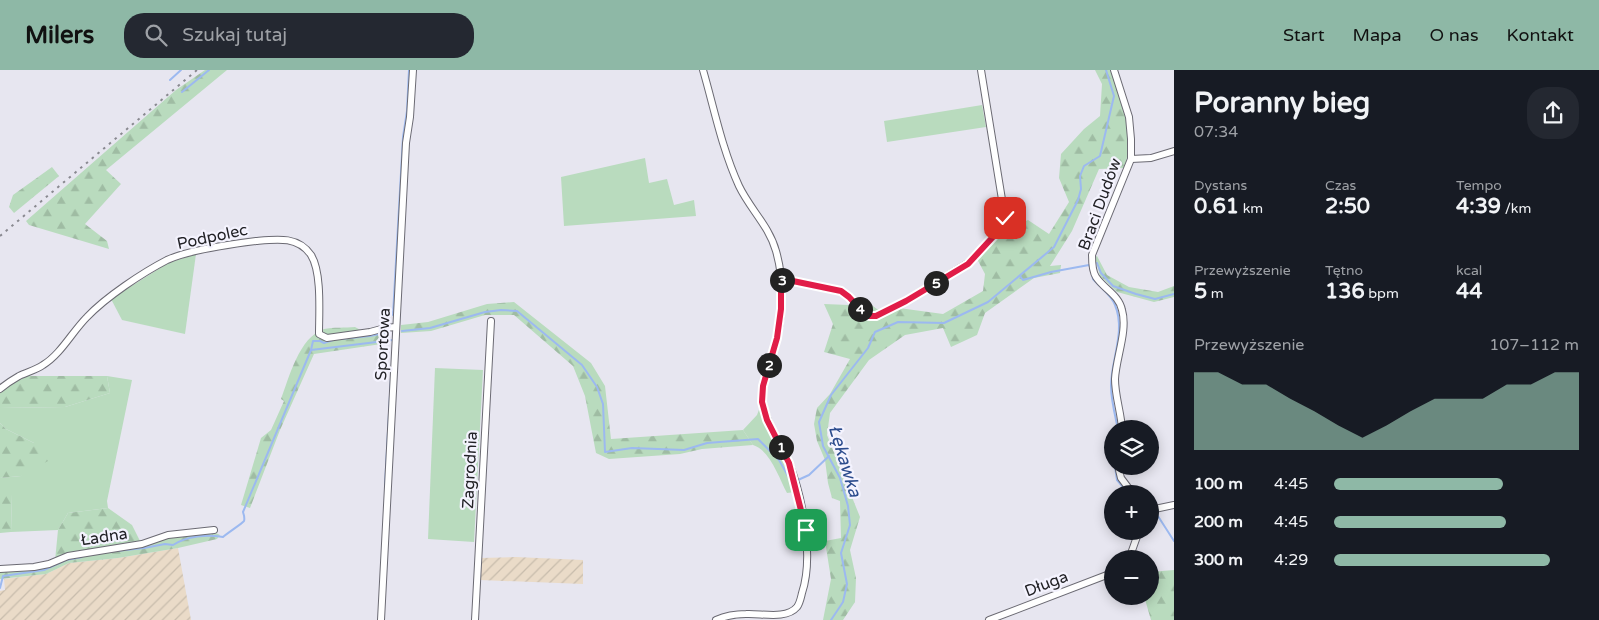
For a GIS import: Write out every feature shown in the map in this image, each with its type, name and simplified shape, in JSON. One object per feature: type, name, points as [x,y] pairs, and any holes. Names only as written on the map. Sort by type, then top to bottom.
[{"type":"street","name":"Sportowa","points":[[381,620],[406,143],[413,70]]},
{"type":"street","points":[[702,70],[730,167],[740,188],[768,230],[776,251],[781,280],[781,309],[777,338],[763,386],[762,402],[767,420],[789,463],[796,486],[806,530],[808,560],[804,587],[798,606],[791,612],[781,614],[746,614],[723,617],[716,620]]},
{"type":"street","points":[[781,280],[841,291],[864,313],[869,316],[876,316],[906,301],[968,264],[1003,226],[1005,218],[980,70]]},
{"type":"street","name":"Braci Dudów","points":[[1114,70],[1129,117],[1131,159],[1092,255],[1092,264],[1095,276],[1116,298],[1122,310],[1123,326],[1115,378],[1120,420]]},
{"type":"street","points":[[1131,159],[1151,158],[1174,150]]},
{"type":"street","name":"Podpolec","points":[[0,389],[17,377],[44,365],[87,317],[106,299],[168,260],[184,254],[246,242],[276,239],[289,240],[301,244],[312,256],[317,269],[319,334],[326,338],[370,332],[396,326]]},
{"type":"street","name":"Zagrodnia","points":[[475,620],[492,321]]},
{"type":"street","points":[[1159,508],[1174,505]]},
{"type":"street","name":"Ładna","points":[[0,570],[49,564],[68,556],[142,544],[168,535],[214,530]]},
{"type":"street","name":"Długa","points":[[989,620],[1104,575]]},
{"type":"shaded area","points":[[178,548],[191,620],[0,620],[0,591],[5,590],[4,579],[46,574],[69,563],[118,558]]},
{"type":"shaded area","points":[[516,557],[583,560],[583,584],[480,580],[481,558]]},
{"type":"green space","points":[[205,70],[227,70],[106,170],[121,184],[85,224],[107,241],[109,249],[29,225],[26,221],[176,90]]},
{"type":"green space","points":[[1095,70],[1112,70],[1126,118],[1129,143],[1127,156],[1124,168],[1099,169],[1072,231],[1050,266],[1061,265],[1060,273],[1034,278],[985,313],[977,335],[951,347],[943,328],[905,335],[869,360],[830,413],[827,435],[860,517],[850,550],[856,578],[855,602],[843,620],[823,620],[831,579],[825,541],[841,538],[840,501],[832,498],[825,460],[817,441],[814,424],[817,408],[830,394],[850,359],[824,352],[833,324],[824,304],[849,305],[865,300],[877,309],[899,308],[943,314],[983,291],[985,274],[976,257],[1001,233],[1028,220],[1049,234],[1069,202],[1059,178],[1061,154],[1084,129],[1100,116],[1102,84]]},
{"type":"green space","points":[[982,105],[986,127],[887,142],[884,121]]},
{"type":"green space","points":[[645,158],[649,183],[667,179],[674,205],[694,200],[696,216],[564,226],[561,177]]},
{"type":"green space","points":[[52,167],[59,176],[14,213],[9,207],[13,195]]},
{"type":"green space","points":[[196,254],[185,334],[122,320],[111,299],[168,263]]},
{"type":"green space","points":[[1097,256],[1107,275],[1129,287],[1158,292],[1174,286],[1174,297],[1154,302],[1117,292],[1100,276],[1095,257]]},
{"type":"green space","points":[[514,302],[591,363],[605,386],[611,439],[743,430],[753,445],[702,449],[680,454],[609,459],[596,453],[585,396],[573,366],[514,315],[485,315],[431,331],[401,333],[401,325],[428,322],[487,304]]},
{"type":"green space","points":[[355,327],[368,334],[386,330],[390,336],[388,343],[314,354],[280,430],[250,508],[241,505],[261,438],[271,430],[284,401],[281,399],[296,359],[302,349],[315,333],[324,329]]},
{"type":"green space","points":[[435,368],[483,370],[474,542],[428,539]]},
{"type":"green space","points":[[25,376],[107,376],[110,393],[65,407],[0,408],[0,391]]},
{"type":"green space","points":[[107,376],[132,380],[107,501],[108,508],[68,513],[58,530],[11,532],[12,495],[0,494],[0,478],[21,476],[34,443],[6,429],[0,423],[0,408],[65,407],[110,393]]},
{"type":"green space","points":[[760,407],[767,427],[785,462],[795,492],[787,493],[769,458],[764,452],[753,445],[743,430],[757,415]]},
{"type":"green space","points":[[0,423],[6,429],[34,443],[48,461],[21,476],[0,478]]},
{"type":"green space","points":[[0,494],[12,494],[11,532],[0,533]]},
{"type":"green space","points":[[108,508],[132,525],[141,543],[55,561],[58,530],[68,513]]},
{"type":"green space","points":[[214,532],[220,535],[217,539],[178,548],[118,558],[69,563],[46,574],[0,579],[0,571],[169,537]]},
{"type":"green space","points":[[1174,570],[1174,620],[1151,620],[1147,605],[1159,605],[1159,571]]},
{"type":"waterway","points":[[170,80],[181,70]]},
{"type":"waterway","points":[[182,92],[209,70]]},
{"type":"waterway","points":[[393,315],[403,137],[407,111],[409,70]]},
{"type":"waterway","name":"Łękawka","points":[[831,620],[843,602],[847,584],[841,553],[850,525],[848,506],[840,478],[823,446],[819,422],[831,395],[868,348],[875,332],[898,322],[944,323],[988,302],[1054,247],[1078,200],[1081,189],[1080,176],[1084,166],[1100,156],[1114,96],[1106,70]]},
{"type":"waterway","points":[[1097,263],[1101,273],[1113,286],[1155,299],[1174,294]]},
{"type":"waterway","points":[[1020,276],[1023,280],[1051,272],[1089,265],[1090,267]]},
{"type":"waterway","points":[[1092,274],[1093,279],[1113,302],[1118,315],[1119,335],[1111,386],[1116,420]]},
{"type":"waterway","points":[[402,331],[430,328],[485,312],[517,311],[582,365],[597,387],[603,404],[605,452],[632,448],[684,450],[707,443],[758,439],[779,460],[792,483],[794,483]]},
{"type":"waterway","points":[[340,339],[388,332]]},
{"type":"waterway","points":[[311,350],[313,341],[324,343],[333,340]]},
{"type":"waterway","points":[[116,551],[165,544],[173,545],[197,536],[223,537],[241,524],[244,521],[243,512],[311,350],[393,340]]},
{"type":"waterway","points":[[385,485],[391,377]]},
{"type":"waterway","points":[[798,480],[809,475],[829,456]]},
{"type":"waterway","points":[[1116,475],[1117,480],[1121,485]]},
{"type":"waterway","points":[[1159,518],[1174,541]]},
{"type":"waterway","points":[[0,588],[3,576],[44,570],[66,560],[82,557]]},
{"type":"railway","points":[[0,236],[197,70]]},
{"type":"route","points":[[806,530],[789,463],[767,420],[762,402],[763,386],[777,338],[781,309],[781,280],[841,291],[864,313],[869,316],[876,316],[906,301],[968,264],[1003,226],[1005,218]]}]
